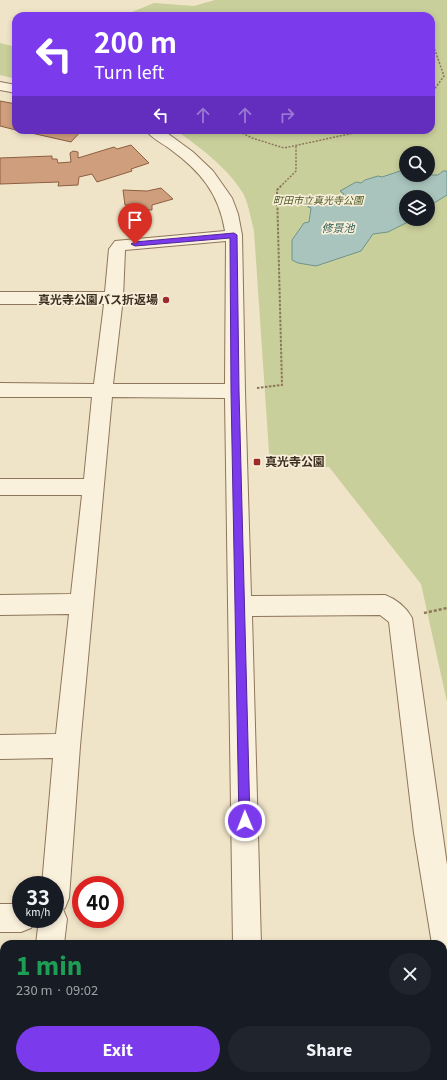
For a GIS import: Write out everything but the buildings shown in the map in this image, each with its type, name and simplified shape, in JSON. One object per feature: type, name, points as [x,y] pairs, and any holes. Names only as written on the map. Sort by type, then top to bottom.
[{"type":"street","points":[[0,86],[12,88]]},
{"type":"street","points":[[159,134],[194,159],[221,192],[229,212],[234,235],[235,391],[247,940]]},
{"type":"street","points":[[57,876],[67,746],[103,390],[114,298],[116,249],[121,245],[234,235]]},
{"type":"street","points":[[0,298],[114,298]]},
{"type":"street","points":[[0,390],[235,391]]},
{"type":"street","points":[[0,487],[94,487]]},
{"type":"street","points":[[0,605],[82,604]]},
{"type":"street","points":[[240,606],[385,605],[400,618],[428,833],[446,940]]},
{"type":"street","points":[[0,747],[67,746]]},
{"type":"street","points":[[0,918],[12,918]]},
{"type":"street","points":[[50,940],[52,928]]},
{"type":"path","points":[[435,50],[444,76],[435,88]]},
{"type":"path","points":[[244,134],[284,148],[349,134]]},
{"type":"path","points":[[257,395],[256,388],[282,385],[277,190],[296,171],[296,145]]},
{"type":"green space","name":"町田市立真光寺公園","points":[[215,0],[447,0],[447,702],[421,584],[329,467],[270,467],[254,231],[249,208],[244,195],[231,177],[204,151],[181,134],[435,134],[435,12],[132,12],[154,3],[194,6]]},
{"type":"green space","points":[[0,43],[12,46],[12,78],[0,75]]},
{"type":"water","name":"修景池","points":[[399,171],[399,182],[435,182],[435,175],[438,175],[443,171],[447,171],[447,195],[435,202],[435,190],[399,190],[400,226],[388,232],[373,234],[361,251],[316,266],[298,263],[292,260],[292,240],[304,223],[309,222],[311,208],[308,207],[309,203],[323,198],[341,199],[344,194],[340,191],[356,182],[361,183],[365,180],[378,176],[382,177]]},
{"type":"place","name":"真光寺公園バス折返場","points":[[166,300]]},
{"type":"place","name":"真光寺公園","points":[[257,462]]},
{"type":"route","points":[[135,244],[234,235],[235,391],[245,821]]}]
